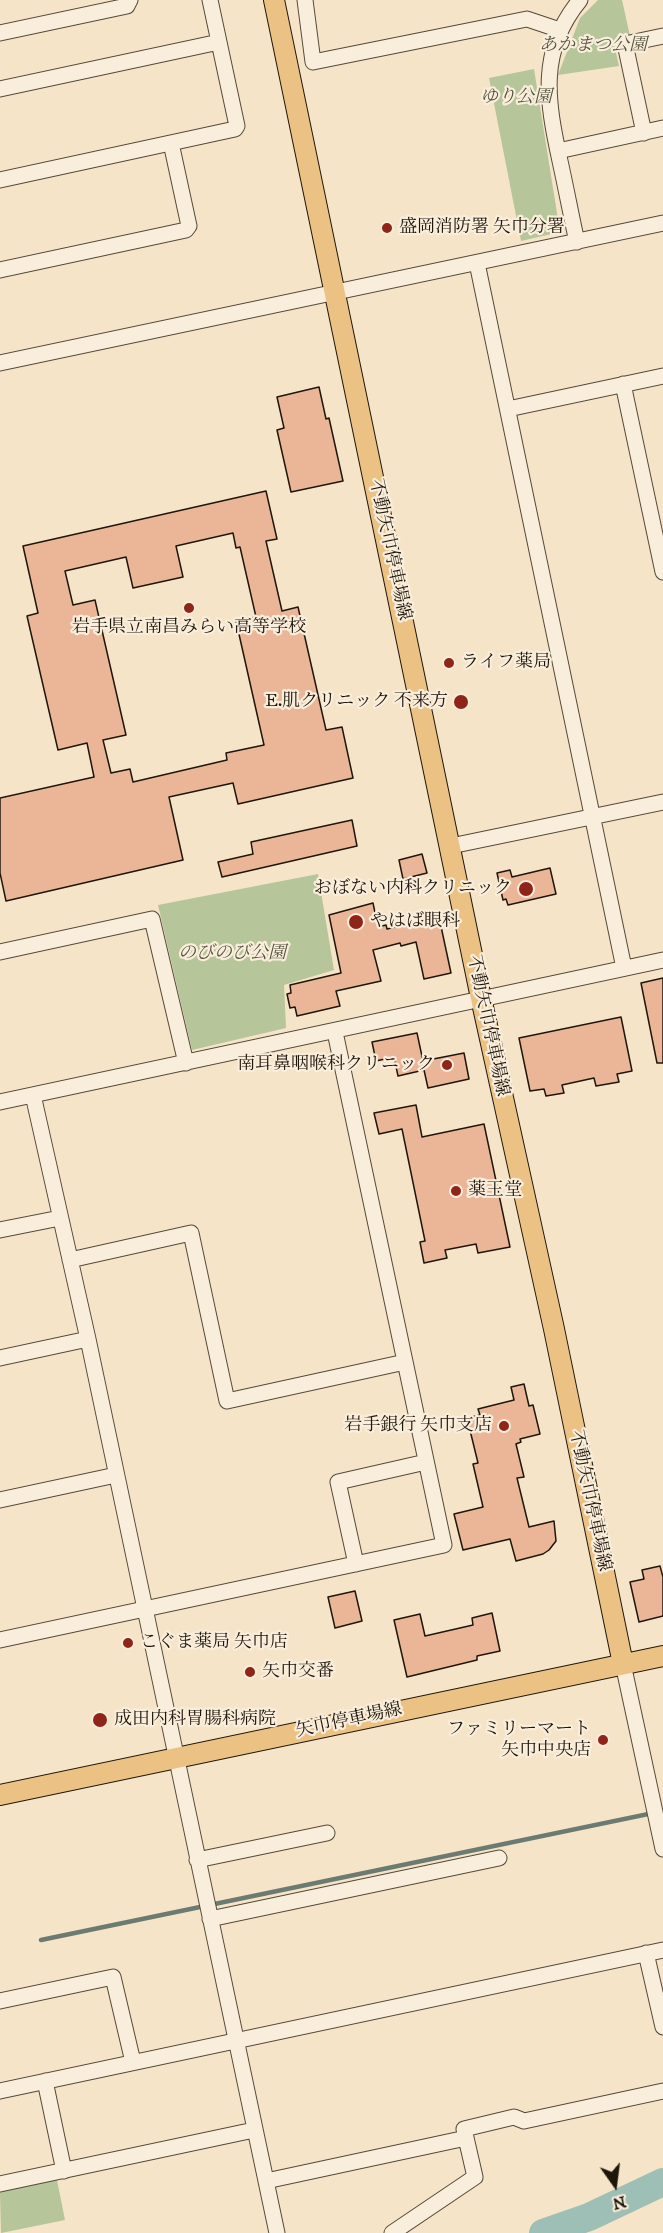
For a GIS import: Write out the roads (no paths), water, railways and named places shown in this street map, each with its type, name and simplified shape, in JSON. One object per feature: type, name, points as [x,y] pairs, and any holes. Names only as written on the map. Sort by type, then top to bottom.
[{"type":"main road","name":"不動矢巾停車場線","points":[[274,0],[481,998],[554,1329],[623,1664]]},
{"type":"main road","name":"矢巾停車場線","points":[[0,1795],[663,1656]]},
{"type":"street","points":[[0,33],[127,6],[130,0]]},
{"type":"street","points":[[0,180],[235,129],[237,126],[210,0]]},
{"type":"street","points":[[305,0],[313,62],[527,19],[560,30]]},
{"type":"street","points":[[577,242],[548,102],[548,81],[551,56],[560,30],[580,0]]},
{"type":"street","points":[[644,133],[625,44],[663,36]]},
{"type":"street","points":[[0,89],[219,42]]},
{"type":"street","points":[[558,152],[663,128]]},
{"type":"street","points":[[0,270],[186,230],[189,226],[171,143]]},
{"type":"street","points":[[0,363],[663,224]]},
{"type":"street","points":[[477,263],[624,968]]},
{"type":"street","points":[[508,409],[663,375]]},
{"type":"street","points":[[623,384],[663,572]]},
{"type":"street","points":[[451,846],[663,802]]},
{"type":"street","points":[[0,952],[152,919],[186,1063]]},
{"type":"street","points":[[0,1102],[663,960]]},
{"type":"street","points":[[0,1640],[444,1545],[335,1032]]},
{"type":"street","points":[[33,1095],[88,1339],[143,1609],[277,2233]]},
{"type":"street","points":[[0,1230],[60,1218]]},
{"type":"street","points":[[70,1260],[191,1233],[227,1401],[405,1362]]},
{"type":"street","points":[[0,1358],[88,1339]]},
{"type":"street","points":[[356,1564],[338,1482],[426,1462]]},
{"type":"street","points":[[0,1500],[116,1475]]},
{"type":"street","points":[[623,1664],[663,1849]]},
{"type":"street","points":[[197,1860],[327,1833]]},
{"type":"street","points":[[208,1910],[499,1858]]},
{"type":"street","points":[[0,2091],[663,1950]]},
{"type":"street","points":[[646,1953],[663,2027]]},
{"type":"street","points":[[0,2001],[113,1977],[133,2062]]},
{"type":"street","points":[[45,2081],[64,2171]]},
{"type":"street","points":[[392,2233],[475,2177],[464,2129],[514,2117],[524,2121],[663,2091]]},
{"type":"street","points":[[0,2184],[254,2130]]},
{"type":"street","points":[[266,2181],[466,2138]]},
{"type":"waterway","points":[[41,1940],[663,1811]]},
{"type":"waterway","points":[[543,2233],[589,2217],[663,2182]]},
{"type":"place","name":"盛岡消防署 矢巾分署","points":[[387,228]]},
{"type":"place","name":"岩手県立南昌みらい高等学校","points":[[189,608]]},
{"type":"place","name":"ライフ薬局","points":[[449,663]]},
{"type":"place","name":"E.肌クリニック 不来方","points":[[461,702]]},
{"type":"place","name":"おぼない内科クリニック","points":[[526,889]]},
{"type":"place","name":"やはば眼科","points":[[356,922]]},
{"type":"place","name":"南耳鼻咽喉科クリニック","points":[[447,1065]]},
{"type":"place","name":"薬王堂","points":[[456,1191]]},
{"type":"place","name":"岩手銀行 矢巾支店","points":[[504,1426]]},
{"type":"place","name":"こぐま薬局 矢巾店","points":[[128,1643]]},
{"type":"place","name":"矢巾交番","points":[[250,1672]]},
{"type":"place","name":"成田内科胃腸科病院","points":[[100,1720]]},
{"type":"place","name":"ファミリーマート 矢巾中央店","points":[[603,1740]]},
{"type":"park label","name":"あかまつ公園","points":[[593,46]]},
{"type":"park label","name":"ゆり公園","points":[[516,98]]},
{"type":"park label","name":"のびのび公園","points":[[232,954]]}]
